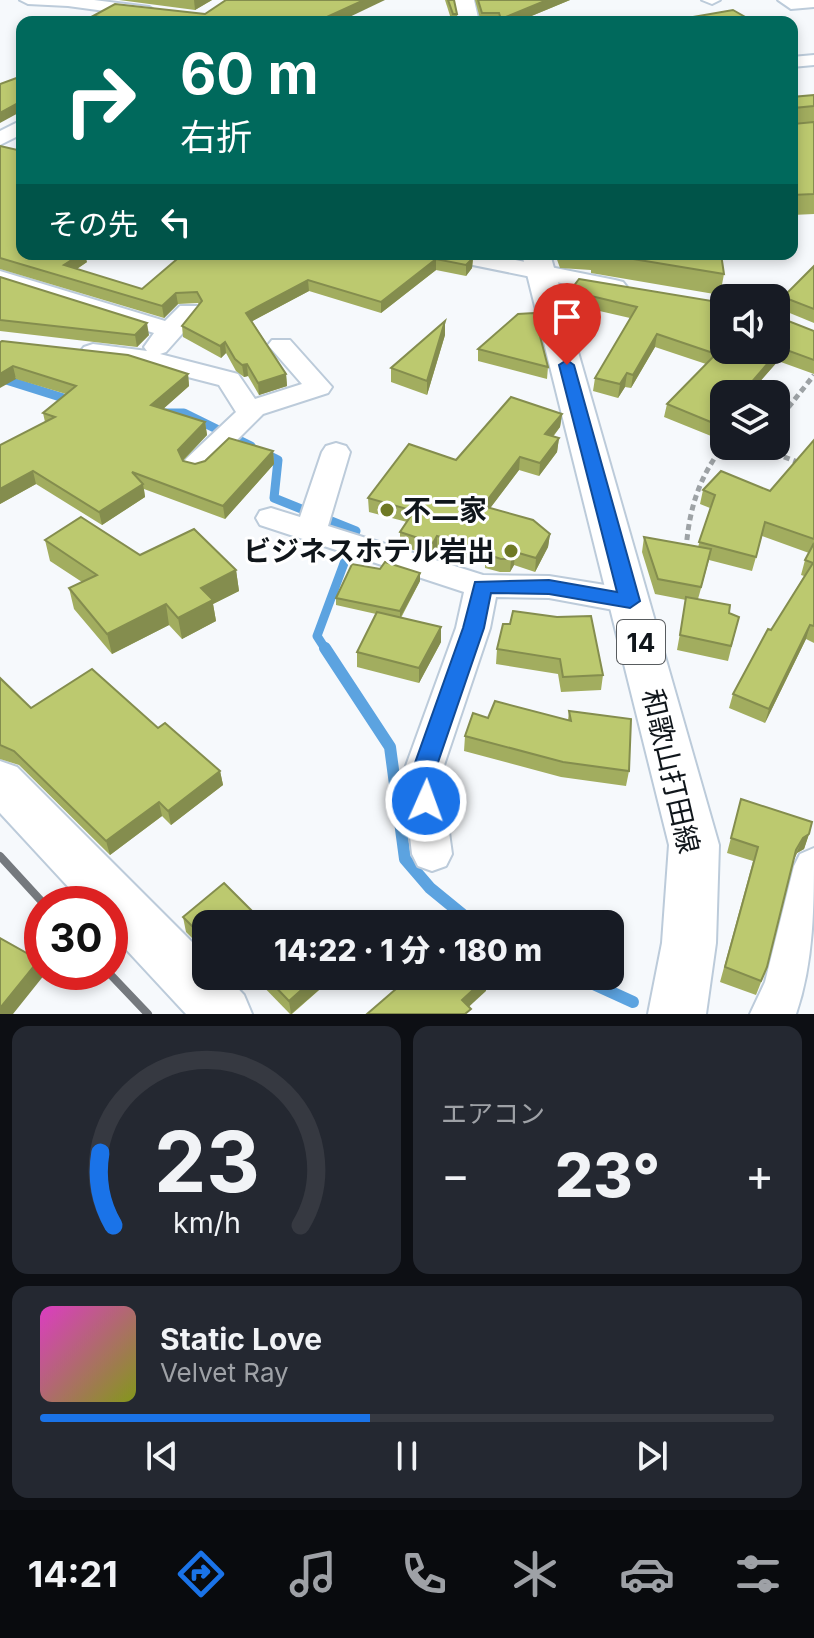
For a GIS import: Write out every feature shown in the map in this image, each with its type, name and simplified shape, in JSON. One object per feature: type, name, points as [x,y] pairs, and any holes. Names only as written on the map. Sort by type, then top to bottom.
[{"type":"main road","name":"和歌山打田線","points":[[540,264],[694,845],[689,943],[677,1014]]},
{"type":"main road","points":[[0,781],[224,1014]]},
{"type":"street","points":[[28,0],[68,1],[168,14]]},
{"type":"street","points":[[785,0],[791,4],[814,2]]},
{"type":"street","points":[[505,260],[540,264],[633,291]]},
{"type":"street","points":[[9,270],[169,330]]},
{"type":"street","points":[[150,359],[169,330],[189,311]]},
{"type":"street","points":[[248,410],[319,387],[281,345]]},
{"type":"street","points":[[75,350],[150,359],[229,380],[250,413],[196,465]]},
{"type":"street","points":[[311,531],[336,452]]},
{"type":"street","points":[[271,518],[482,586],[549,587],[630,601]]},
{"type":"street","points":[[432,854],[422,774],[473,628],[482,586]]},
{"type":"street","points":[[772,1014],[786,987],[814,866]]},
{"type":"path","points":[[790,405],[814,375]]},
{"type":"path","points":[[790,459],[814,469]]},
{"type":"path","points":[[672,549],[686,550],[689,510],[712,460]]},
{"type":"building","points":[[226,0],[364,0],[329,16],[93,16],[115,4],[205,14]]},
{"type":"building","points":[[448,0],[454,0],[457,14],[453,14]]},
{"type":"building","points":[[478,0],[547,0],[508,16],[482,13]]},
{"type":"building","points":[[733,10],[744,16],[699,16]]},
{"type":"building","points":[[16,78],[16,104],[0,113],[0,84]]},
{"type":"building","points":[[814,95],[814,106],[798,108],[798,96]]},
{"type":"building","points":[[814,122],[814,194],[798,195],[798,124]]},
{"type":"building","points":[[0,146],[16,150],[16,260],[72,260],[64,265],[142,289],[176,260],[435,260],[381,302],[308,280],[246,313],[286,374],[258,383],[247,364],[242,365],[235,359],[225,342],[220,346],[182,326],[202,301],[197,292],[176,293],[162,306],[0,258]]},
{"type":"building","points":[[441,260],[471,260],[466,265]]},
{"type":"building","points":[[639,260],[722,260],[724,274]]},
{"type":"building","points":[[814,266],[814,309],[790,300],[790,290]]},
{"type":"building","points":[[0,277],[147,323],[135,335],[0,320]]},
{"type":"building","points":[[579,279],[710,301],[710,352],[657,334],[633,375],[627,373],[620,384],[595,378],[637,307],[570,291]]},
{"type":"building","points":[[534,313],[548,367],[478,349],[518,314]]},
{"type":"building","points":[[445,321],[427,381],[391,368]]},
{"type":"building","points":[[790,322],[814,331],[814,360],[790,351]]},
{"type":"building","points":[[2,341],[128,355],[188,374],[151,405],[205,422],[178,450],[183,461],[195,464],[205,461],[229,438],[273,451],[223,506],[132,472],[143,484],[99,512],[33,471],[0,489],[0,445],[55,417],[43,413],[76,386],[13,366],[0,374]]},
{"type":"building","points":[[710,360],[710,364],[767,364],[753,380],[710,380],[710,422],[667,404]]},
{"type":"building","points":[[511,397],[562,414],[545,434],[559,438],[540,463],[520,457],[483,506],[533,520],[550,534],[536,558],[515,552],[511,559],[501,559],[486,554],[487,551],[437,536],[433,543],[400,532],[414,511],[368,498],[409,444],[456,460]]},
{"type":"building","points":[[814,440],[814,539],[765,522],[756,557],[699,542],[715,495],[703,490],[721,471],[770,491]]},
{"type":"building","points":[[81,517],[140,555],[194,529],[236,570],[201,588],[213,600],[178,618],[166,604],[107,634],[69,588],[97,575],[45,540]]},
{"type":"building","points":[[644,537],[711,549],[701,587],[658,579]]},
{"type":"building","points":[[814,543],[814,626],[810,625],[769,709],[733,694],[768,629],[771,630],[813,563],[805,560]]},
{"type":"building","points":[[385,562],[420,573],[400,611],[336,598],[352,564],[380,569]]},
{"type":"building","points":[[686,597],[730,605],[729,613],[739,617],[731,646],[680,635]]},
{"type":"building","points":[[513,611],[557,617],[591,616],[603,675],[563,677],[560,659],[497,649],[503,624],[510,624]]},
{"type":"building","points":[[377,612],[441,627],[419,668],[357,652]]},
{"type":"building","points":[[92,669],[158,728],[165,723],[220,771],[168,811],[159,802],[106,841],[14,751],[0,745],[0,678],[31,708]]},
{"type":"building","points":[[495,701],[571,721],[569,711],[631,719],[629,771],[563,762],[465,736],[473,713],[488,718]]},
{"type":"building","points":[[741,799],[812,822],[809,834],[796,850],[761,981],[725,967],[758,847],[731,838]]},
{"type":"building","points":[[224,883],[251,910],[192,910],[192,926],[183,917]]},
{"type":"building","points":[[0,938],[24,952],[24,978],[0,1008]]},
{"type":"building","points":[[278,990],[301,990],[289,1001]]},
{"type":"building","points":[[395,990],[473,990],[462,1000],[471,1009],[465,1014],[367,1014]]},
{"type":"waterway","points":[[0,378],[73,401]]},
{"type":"waterway","points":[[166,413],[184,413],[251,446]]},
{"type":"waterway","points":[[264,453],[278,460],[274,498],[356,531],[317,636],[326,650]]},
{"type":"waterway","points":[[325,648],[390,747],[405,859],[430,888],[457,910]]},
{"type":"waterway","points":[[607,990],[633,1002]]},
{"type":"railway","points":[[0,856],[28,886]]},
{"type":"railway","points":[[125,990],[148,1014]]},
{"type":"place","name":"不二家","points":[[387,510]]},
{"type":"place","name":"ビジネスホテル岩出","points":[[511,551]]},
{"type":"route","points":[[426,801],[422,774],[473,628],[482,586],[549,587],[630,601],[567,365]]}]
